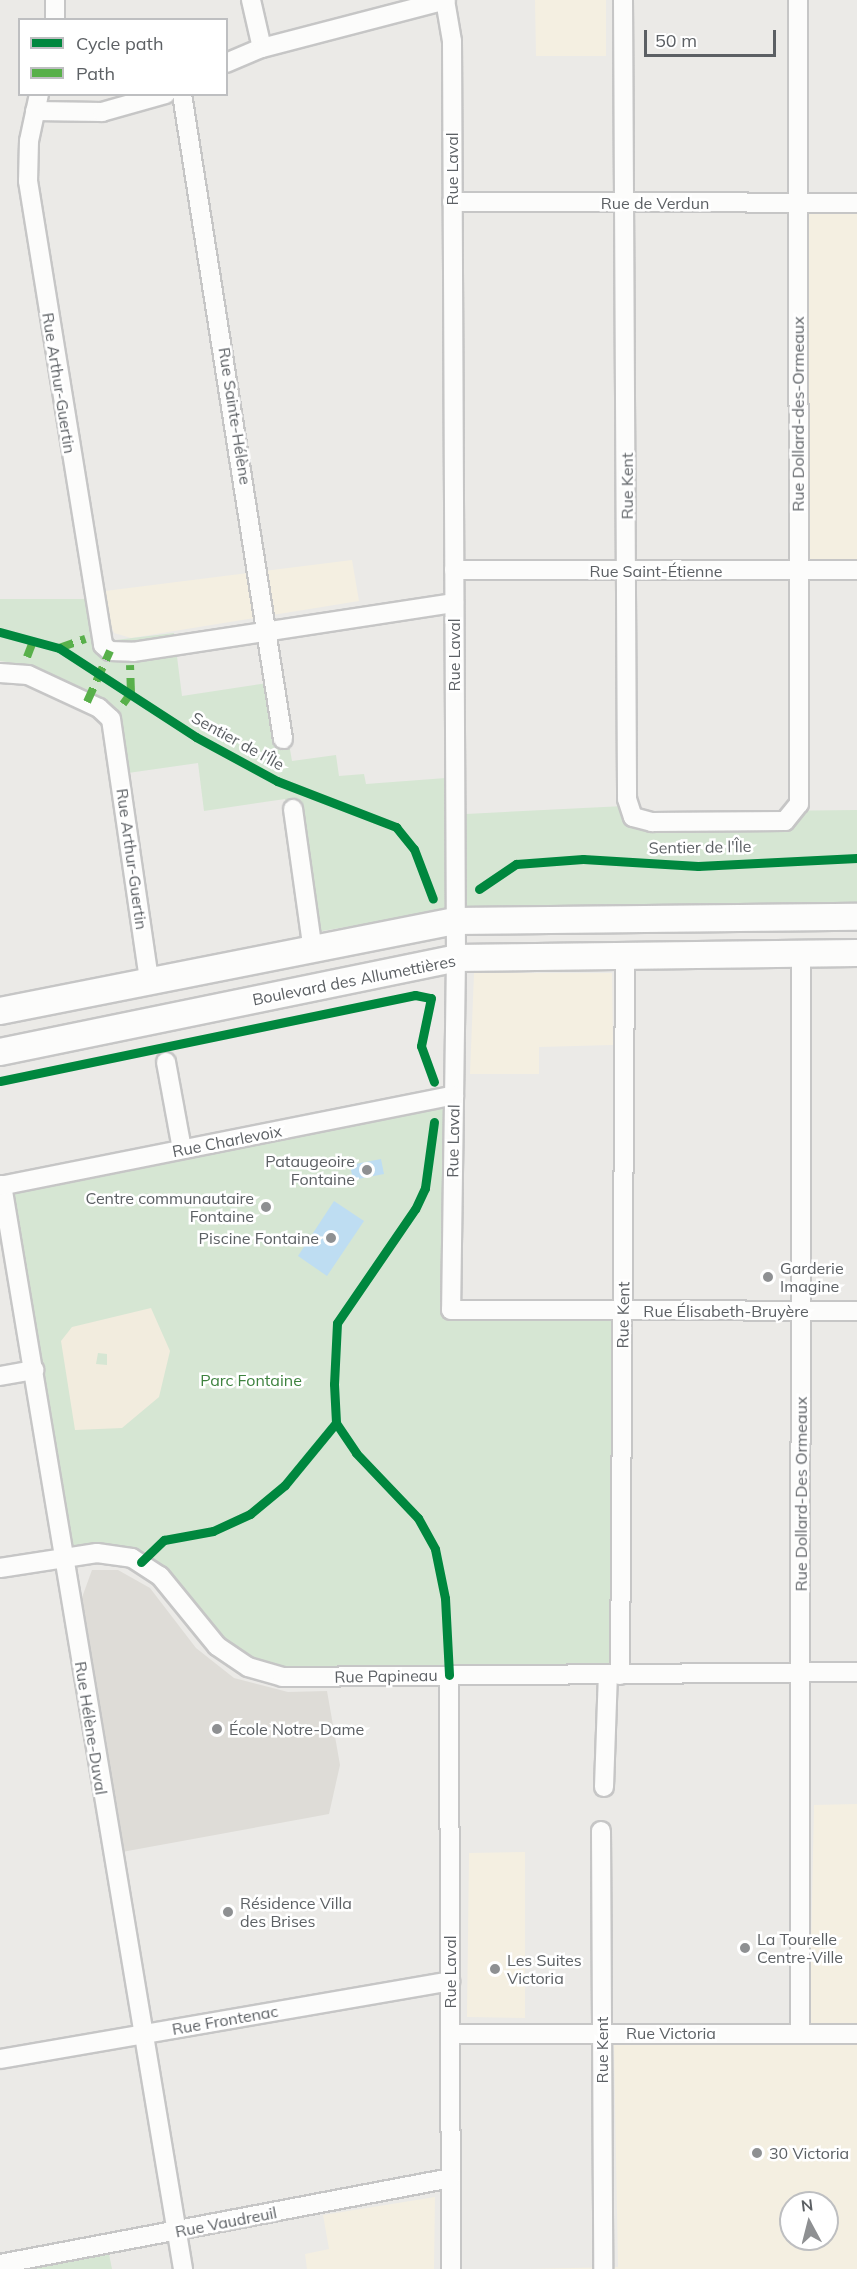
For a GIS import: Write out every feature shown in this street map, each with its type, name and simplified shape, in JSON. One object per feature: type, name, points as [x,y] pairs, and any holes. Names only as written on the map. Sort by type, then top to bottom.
[{"type":"main road","points":[[0,1011],[312,945],[456,921],[857,917]]},
{"type":"main road","name":"Boulevard des Allumettières","points":[[0,1052],[456,958],[857,953]]},
{"type":"street","points":[[55,0],[55,18]]},
{"type":"street","points":[[251,0],[261,48]]},
{"type":"street","points":[[228,62],[261,48],[446,0]]},
{"type":"street","name":"Rue Laval","points":[[446,0],[452,40],[456,921],[452,1310]]},
{"type":"street","name":"Rue Kent","points":[[623,0],[626,202],[627,799],[633,817],[652,822],[785,821]]},
{"type":"street","name":"Rue Dollard-des-Ormeaux","points":[[785,821],[799,804],[796,203],[798,0]]},
{"type":"street","points":[[37,103],[102,112],[159,96]]},
{"type":"street","name":"Rue Sainte-Hélène","points":[[182,96],[268,628],[283,739]]},
{"type":"street","name":"Rue Arthur-Guertin","points":[[37,103],[28,181],[100,639],[110,651],[133,652],[268,628]]},
{"type":"street","name":"Rue de Verdun","points":[[452,202],[857,203]]},
{"type":"street","name":"Rue Saint-Étienne","points":[[454,570],[857,570]]},
{"type":"street","points":[[268,628],[454,603]]},
{"type":"street","name":"Rue Arthur-Guertin","points":[[0,673],[28,675],[99,708],[113,726],[149,980]]},
{"type":"street","points":[[293,809],[312,945]]},
{"type":"street","name":"Rue Dollard-Des Ormeaux","points":[[800,2034],[801,954]]},
{"type":"street","name":"Rue Kent","points":[[604,1787],[614,1675],[623,1312],[625,956]]},
{"type":"street","points":[[166,1062],[182,1149]]},
{"type":"street","name":"Rue Charlevoix","points":[[1,1186],[454,1095]]},
{"type":"street","name":"Rue Hélène-Duval","points":[[1,1186],[34,1370],[141,2034],[183,2269]]},
{"type":"street","name":"Rue Élisabeth-Bruyère","points":[[452,1310],[857,1311]]},
{"type":"street","points":[[0,1376],[34,1370]]},
{"type":"street","name":"Rue Papineau","points":[[0,1568],[64,1557],[116,1554],[148,1566],[218,1646],[264,1674],[449,1676],[857,1672]]},
{"type":"street","name":"Rue Laval","points":[[449,1676],[451,2269]]},
{"type":"street","name":"Rue Kent","points":[[601,1831],[603,2269]]},
{"type":"street","name":"Rue Frontenac","points":[[0,2059],[450,1981]]},
{"type":"street","name":"Rue Victoria","points":[[450,2034],[601,2032],[857,2034]]},
{"type":"street","name":"Rue Vaudreuil","points":[[0,2264],[451,2178]]},
{"type":"shaded area","points":[[535,0],[606,0],[606,56],[536,56]]},
{"type":"shaded area","points":[[796,203],[857,203],[857,570],[799,571]]},
{"type":"shaded area","points":[[352,560],[359,601],[131,638],[114,633],[106,611],[105,591]]},
{"type":"shaded area","points":[[474,973],[612,973],[613,1045],[539,1047],[539,1074],[470,1074]]},
{"type":"shaded area","name":"École Notre-Dame","points":[[92,1570],[118,1570],[150,1588],[196,1648],[234,1678],[288,1692],[327,1691],[340,1765],[329,1814],[122,1852],[80,1603]]},
{"type":"shaded area","points":[[857,1804],[857,2269],[528,2269],[618,2267],[614,2045],[809,2043],[814,1805]]},
{"type":"shaded area","points":[[525,1852],[525,2018],[467,2017],[469,1853]]},
{"type":"shaded area","points":[[435,2197],[434,2269],[307,2269],[305,2254],[329,2249],[323,2215]]},
{"type":"green space","points":[[0,599],[85,599],[91,628],[107,641],[174,633],[182,696],[268,683],[286,726],[292,761],[336,755],[339,776],[364,774],[366,784],[446,778],[446,815],[624,806],[643,812],[857,810],[857,907],[448,910],[304,934],[285,799],[204,811],[198,763],[114,775],[104,715],[90,697],[20,664],[0,661]]},
{"type":"green space","name":"Parc Fontaine","points":[[454,1095],[449,1303],[623,1312],[620,1675],[248,1667],[148,1566],[64,1557],[2,1185]]},
{"type":"green space","points":[[107,2244],[112,2269],[0,2269]]},
{"type":"sand","points":[[151,1308],[170,1351],[159,1397],[122,1428],[75,1430],[61,1341],[72,1327]],"holes":[[[98,1353],[107,1354],[107,1365],[96,1364]]]},
{"type":"water","name":"Pataugeoire Fontaine","points":[[381,1159],[384,1174],[353,1180],[350,1165]]},
{"type":"water","name":"Piscine Fontaine","points":[[334,1201],[364,1221],[327,1276],[298,1256]]},
{"type":"marked path","points":[[59,648],[85,639]]},
{"type":"marked path","points":[[27,657],[33,641]]},
{"type":"marked path","points":[[87,702],[110,651]]},
{"type":"marked path","points":[[123,704],[131,693],[130,665]]},
{"type":"cycle path","name":"Sentier de l'Île","points":[[0,632],[59,648],[196,737],[277,781],[396,827],[414,849],[433,899]]},
{"type":"cycle path","name":"Sentier de l'Île","points":[[479,889],[516,864],[583,859],[698,866],[857,858]]},
{"type":"cycle path","points":[[0,1081],[415,995],[431,998],[421,1046],[434,1082]]},
{"type":"cycle path","points":[[434,1122],[425,1188],[415,1209],[337,1323],[334,1384],[336,1423],[356,1453],[418,1518],[435,1549],[445,1598],[449,1675]]},
{"type":"cycle path","points":[[141,1562],[164,1540],[213,1531],[250,1514],[285,1485],[336,1423]]},
{"type":"place","name":"Pataugeoire Fontaine","points":[[367,1170]]},
{"type":"place","name":"Centre communautaire Fontaine","points":[[266,1207]]},
{"type":"place","name":"Piscine Fontaine","points":[[331,1238]]},
{"type":"place","name":"Garderie Imagine","points":[[768,1277]]},
{"type":"place","name":"École Notre-Dame","points":[[217,1729]]},
{"type":"place","name":"Résidence Villa des Brises","points":[[228,1912]]},
{"type":"place","name":"La Tourelle Centre-Ville","points":[[745,1948]]},
{"type":"place","name":"Les Suites Victoria","points":[[495,1969]]},
{"type":"place","name":"30 Victoria","points":[[757,2153]]}]
